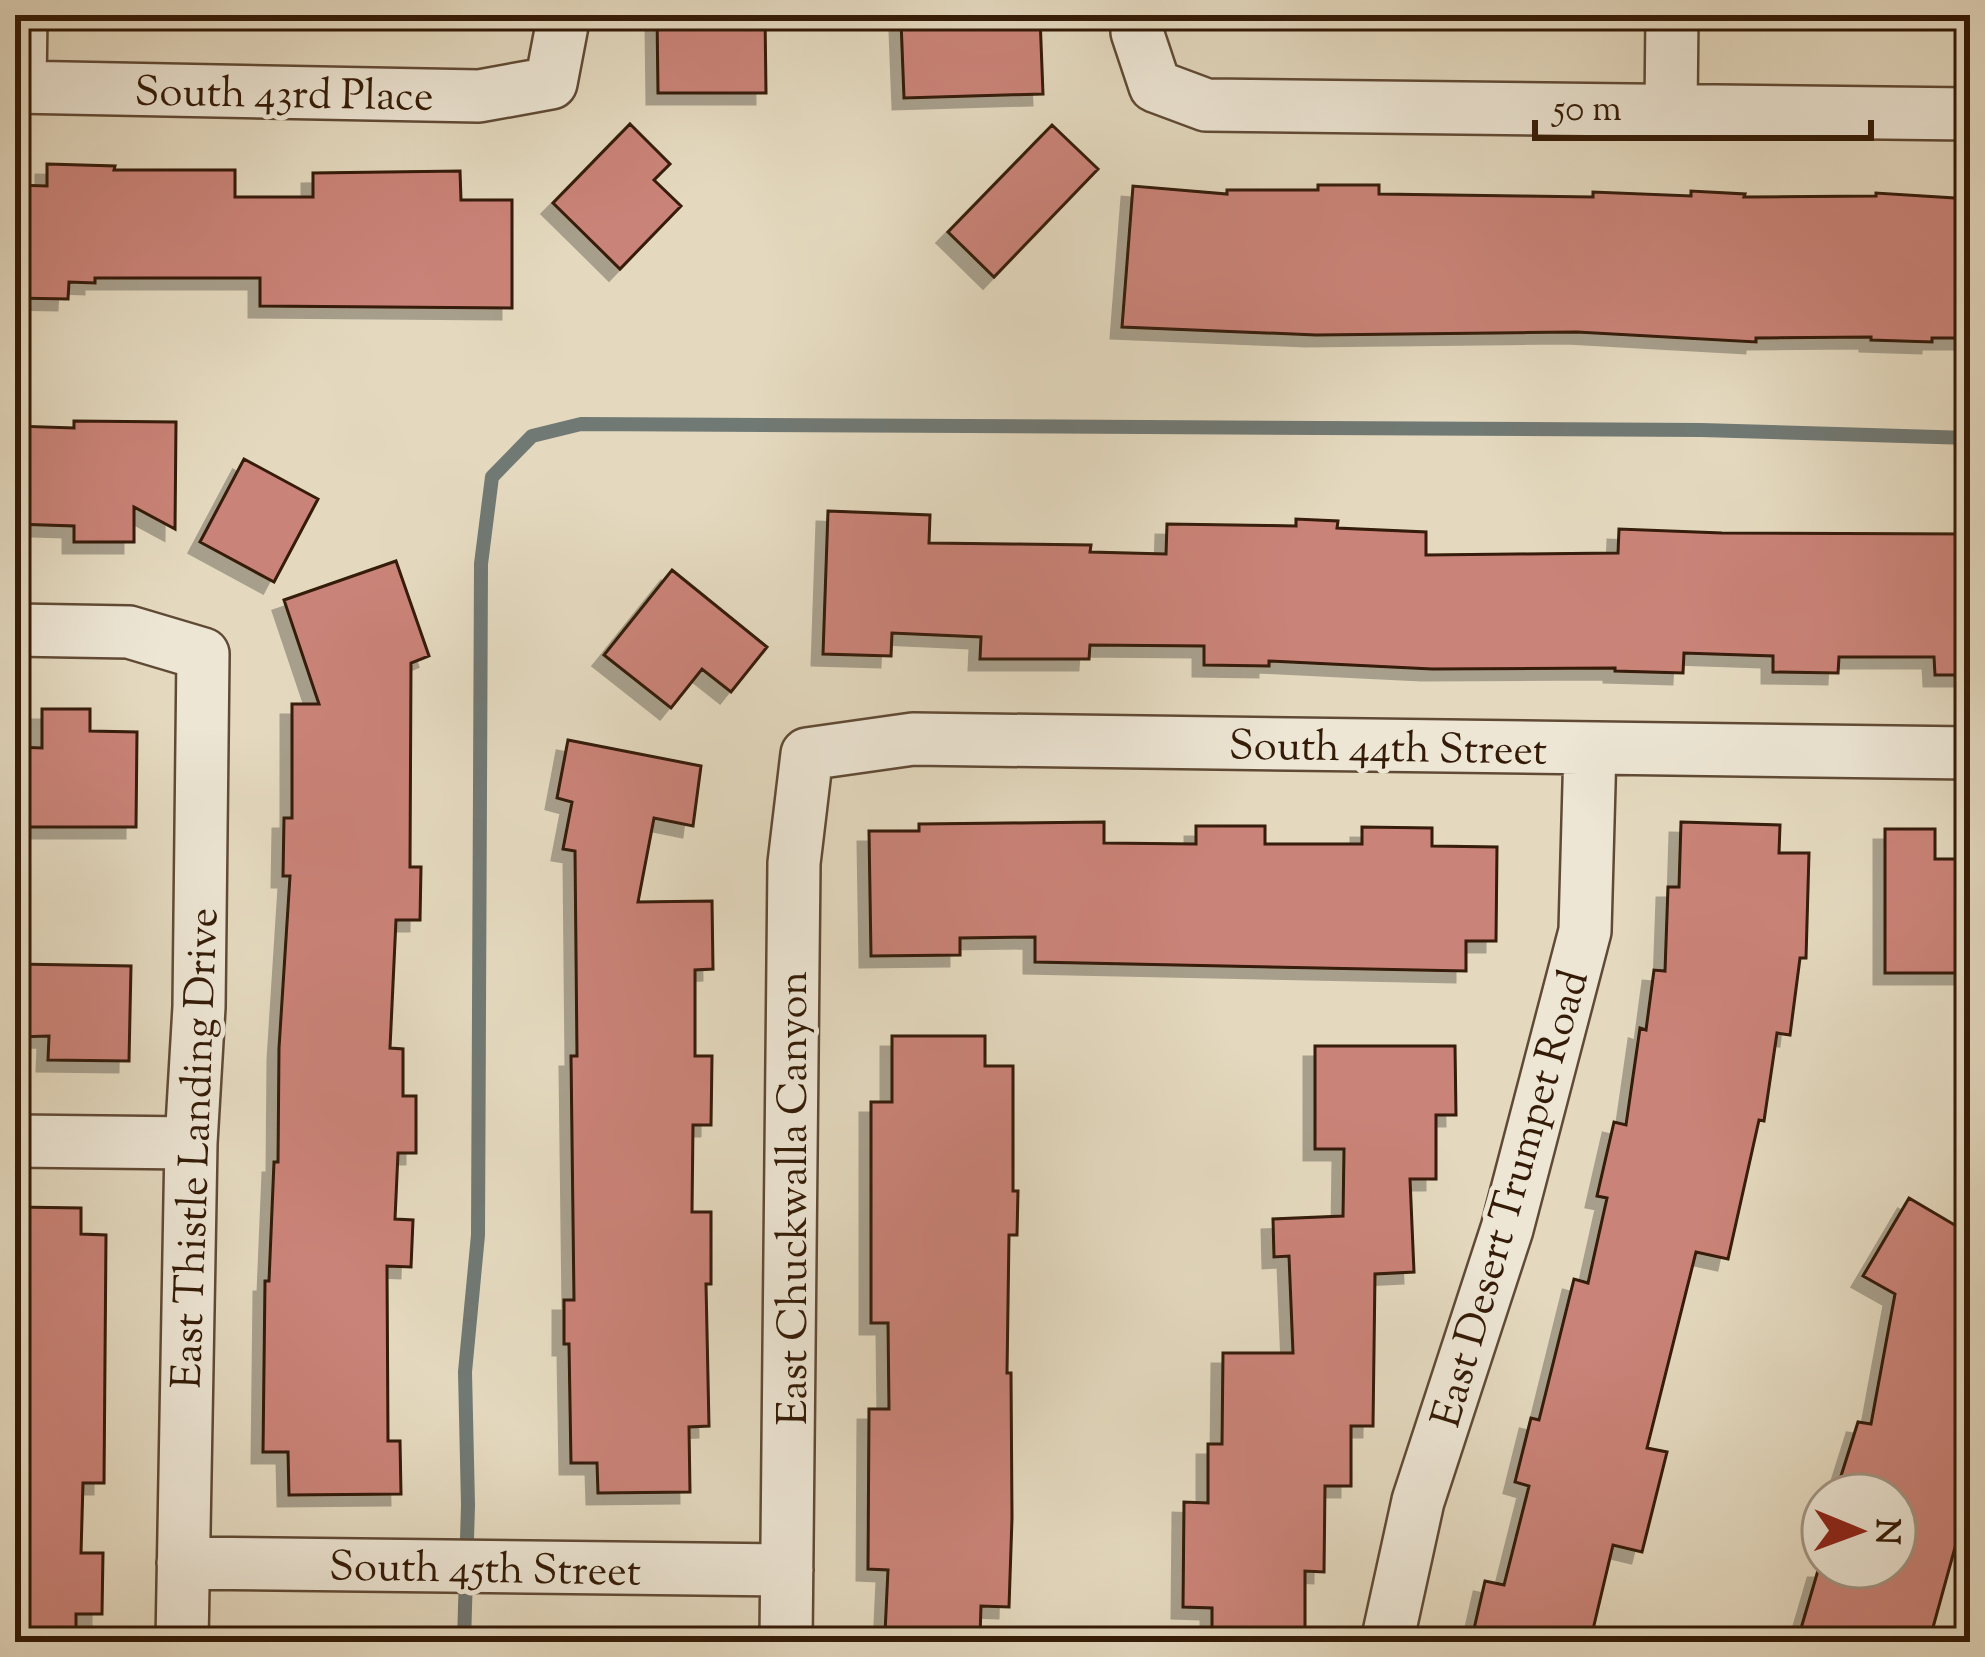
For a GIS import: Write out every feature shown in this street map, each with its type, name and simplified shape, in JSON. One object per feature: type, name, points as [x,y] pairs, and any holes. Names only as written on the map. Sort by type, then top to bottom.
[{"type":"street","points":[[17,87],[21,15]]},
{"type":"street","name":"South 43rd Place","points":[[17,87],[479,97],[551,83],[565,15]]},
{"type":"street","points":[[1137,15],[1137,32],[1154,86],[1206,105],[1970,114]]},
{"type":"street","points":[[1671,110],[1672,15]]},
{"type":"street","name":"East Thistle Landing Drive","points":[[15,630],[129,632],[203,654],[182,1642]]},
{"type":"street","name":"South 44th Street","points":[[807,754],[914,740],[1970,753]]},
{"type":"street","name":"East Desert Trumpet Road","points":[[1387,1642],[1418,1501],[1507,1229],[1585,931],[1590,748]]},
{"type":"street","name":"East Chuckwalla Canyon","points":[[786,1642],[794,863],[807,754]]},
{"type":"street","points":[[15,1141],[191,1143]]},
{"type":"street","name":"South 45th Street","points":[[183,1563],[787,1570]]},
{"type":"building","points":[[657,15],[765,15],[766,93],[658,93]]},
{"type":"building","points":[[1040,17],[1043,94],[904,98],[901,21]]},
{"type":"building","points":[[630,124],[670,164],[654,180],[681,206],[620,269],[553,203]]},
{"type":"building","points":[[1052,125],[1098,169],[994,277],[948,232]]},
{"type":"building","points":[[47,164],[115,166],[114,170],[235,170],[235,197],[313,197],[313,173],[460,171],[461,200],[512,200],[512,308],[260,306],[260,278],[95,278],[95,283],[69,282],[68,299],[15,298],[15,185],[47,186]]},
{"type":"building","points":[[1318,185],[1379,185],[1379,194],[1593,197],[1593,192],[1691,196],[1691,191],[1744,197],[1876,193],[1970,199],[1970,338],[1932,338],[1932,342],[1871,337],[1756,338],[1756,342],[1577,332],[1316,335],[1122,327],[1133,186],[1227,194],[1227,190],[1318,190]]},
{"type":"building","points":[[74,421],[176,422],[175,529],[134,507],[134,542],[74,542],[74,526],[15,524],[15,426],[74,428]]},
{"type":"building","points":[[244,459],[318,499],[274,582],[200,542]]},
{"type":"building","points":[[828,511],[930,515],[929,543],[1091,545],[1090,552],[1166,554],[1167,524],[1296,526],[1296,519],[1338,521],[1337,528],[1426,532],[1426,555],[1618,553],[1619,529],[1970,534],[1970,675],[1935,675],[1934,657],[1839,657],[1838,673],[1773,672],[1773,656],[1684,653],[1683,673],[1269,661],[1269,666],[1204,665],[1204,646],[1090,645],[1089,659],[980,659],[981,637],[892,633],[891,656],[823,654]]},
{"type":"building","points":[[396,561],[429,656],[411,663],[410,867],[421,867],[420,920],[396,920],[390,1048],[403,1049],[403,1096],[416,1096],[416,1153],[398,1153],[395,1219],[413,1220],[411,1267],[387,1266],[388,1441],[400,1441],[401,1494],[289,1495],[288,1452],[263,1452],[265,1281],[269,1281],[274,1162],[278,1162],[279,1048],[290,876],[283,876],[284,818],[292,818],[292,704],[319,704],[284,600]]},
{"type":"building","points":[[672,570],[767,647],[731,692],[702,669],[671,708],[604,655]]},
{"type":"building","points":[[42,709],[90,709],[90,731],[137,732],[136,827],[15,827],[15,747],[42,748]]},
{"type":"building","points":[[568,740],[701,766],[693,826],[654,818],[638,902],[712,901],[713,969],[695,970],[695,1056],[712,1056],[711,1125],[693,1125],[692,1212],[711,1212],[711,1284],[706,1284],[709,1426],[689,1427],[690,1492],[598,1493],[597,1463],[571,1463],[564,1300],[574,1300],[575,851],[563,849],[572,802],[557,798]]},
{"type":"building","points":[[1104,822],[1104,843],[1196,844],[1196,826],[1265,826],[1265,844],[1362,844],[1362,827],[1432,828],[1432,846],[1497,847],[1496,941],[1466,941],[1466,971],[1035,962],[1035,937],[960,938],[960,955],[871,956],[869,831],[919,831],[919,824]]},
{"type":"building","points":[[1681,822],[1780,825],[1779,853],[1809,853],[1806,958],[1800,958],[1790,1035],[1777,1033],[1764,1121],[1759,1120],[1728,1259],[1696,1252],[1647,1448],[1667,1452],[1642,1552],[1613,1545],[1590,1642],[1471,1642],[1485,1581],[1504,1585],[1529,1486],[1515,1482],[1531,1418],[1539,1420],[1574,1279],[1588,1283],[1607,1198],[1597,1196],[1614,1122],[1626,1125],[1654,970],[1665,971],[1668,887],[1679,887]]},
{"type":"building","points":[[1885,829],[1935,829],[1935,859],[1970,859],[1970,973],[1885,973]]},
{"type":"building","points":[[15,964],[131,966],[129,1061],[48,1060],[49,1036],[15,1037]]},
{"type":"building","points":[[892,1036],[985,1036],[985,1066],[1013,1066],[1013,1191],[1018,1191],[1017,1235],[1009,1235],[1009,1607],[981,1606],[980,1637],[885,1633],[888,1570],[868,1569],[869,1409],[889,1409],[888,1323],[871,1323],[871,1102],[892,1102]]},
{"type":"building","points":[[1315,1046],[1455,1046],[1456,1115],[1436,1115],[1436,1179],[1410,1179],[1414,1272],[1375,1274],[1373,1426],[1351,1426],[1351,1486],[1325,1486],[1324,1572],[1305,1571],[1305,1638],[1212,1636],[1212,1608],[1183,1607],[1184,1502],[1208,1503],[1208,1444],[1222,1444],[1223,1353],[1293,1353],[1289,1256],[1274,1257],[1273,1219],[1343,1216],[1344,1149],[1315,1149]]},
{"type":"building","points":[[1909,1198],[1970,1234],[1970,1414],[1961,1458],[1970,1461],[1970,1493],[1929,1642],[1797,1642],[1812,1591],[1919,1591],[1919,1471],[1843,1471],[1858,1422],[1871,1424],[1895,1294],[1863,1276]]},
{"type":"building","points":[[15,1207],[81,1208],[81,1234],[106,1235],[104,1483],[83,1483],[81,1553],[103,1553],[102,1614],[76,1614],[76,1642],[15,1642]]},
{"type":"waterway","points":[[464,1642],[465,1372],[478,1235],[481,564],[492,477],[532,436],[581,424],[1701,430],[1970,438]]}]
